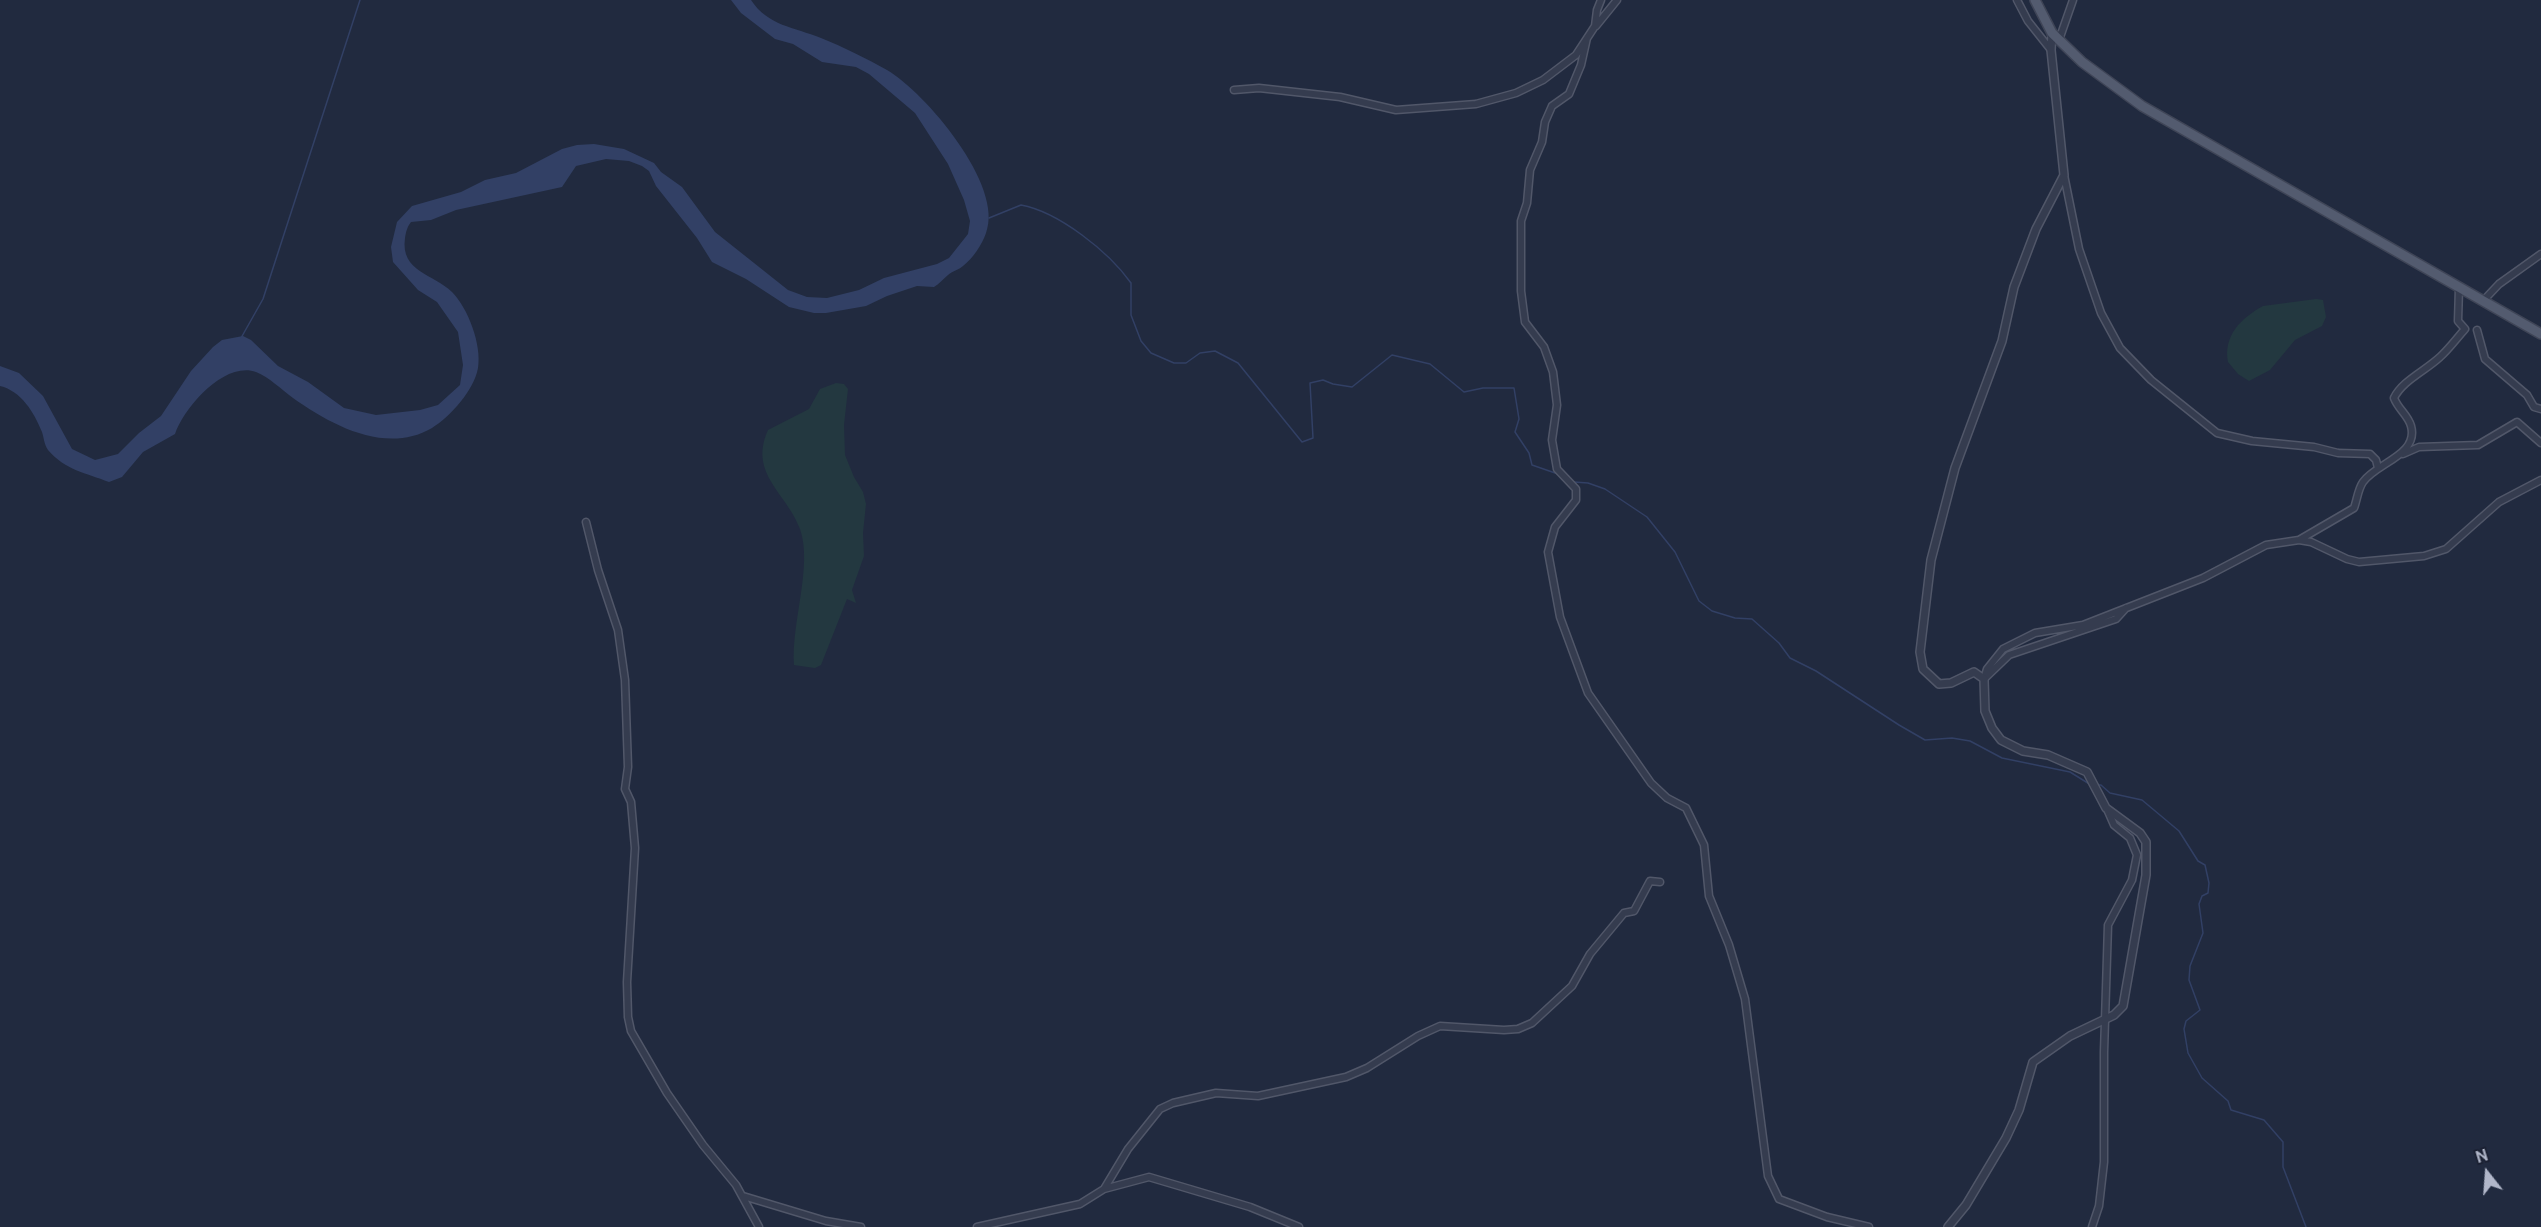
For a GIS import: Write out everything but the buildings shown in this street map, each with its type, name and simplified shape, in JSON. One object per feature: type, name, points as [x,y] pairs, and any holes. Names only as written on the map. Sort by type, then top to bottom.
[{"type":"main road","points":[[2035,0],[2056,37],[2082,62],[2142,106],[2541,334]]},
{"type":"street","points":[[1595,26],[1601,0]]},
{"type":"street","points":[[1234,90],[1259,88],[1340,97],[1396,110],[1476,104],[1516,93],[1543,80],[1576,55],[1595,26],[1617,0]]},
{"type":"street","points":[[2018,0],[2028,21],[2051,50]]},
{"type":"street","points":[[2073,0],[2051,50],[2064,175],[2079,249],[2101,313],[2120,348],[2151,380],[2217,433],[2252,441],[2314,447],[2338,453],[2370,454],[2376,459],[2378,468]]},
{"type":"street","points":[[1587,38],[1581,65],[1569,94],[1552,106],[1545,122],[1542,142],[1530,171],[1527,203],[1521,221],[1521,291],[1525,322],[1544,348],[1553,372],[1557,405],[1552,440],[1557,469],[1576,489],[1576,500],[1556,527],[1548,552],[1560,617],[1588,693],[1651,783],[1667,798],[1686,808],[1704,845],[1709,896],[1729,945],[1745,999],[1768,1176],[1779,1200],[1869,1227]]},
{"type":"street","points":[[1984,679],[1974,672],[1951,684],[1940,684],[1923,669],[1920,652],[1927,584],[1955,468],[2002,341],[2014,287],[2036,229],[2064,175]]},
{"type":"street","points":[[2482,301],[2499,284],[2541,254]]},
{"type":"street","points":[[2403,454],[2412,433],[2410,424],[2394,398],[2399,388],[2419,376],[2441,357],[2465,329],[2458,321],[2459,288]]},
{"type":"street","points":[[2477,330],[2485,359],[2527,394],[2534,407],[2541,410]]},
{"type":"street","points":[[2299,540],[2354,508],[2363,482],[2378,468],[2420,447],[2450,448],[2478,445],[2517,422],[2541,443]]},
{"type":"street","points":[[2092,1227],[2099,1206],[2104,1161],[2104,1020],[2108,926],[2132,880],[2137,855],[2130,838],[2114,825],[2087,772],[2048,755],[2023,752],[2001,740],[1992,728],[1985,711],[1984,679],[1988,669],[2003,649],[2035,633],[2083,625],[2126,609],[2203,578],[2266,544],[2299,540],[2311,542],[2347,560],[2360,562],[2424,556],[2446,549],[2499,502],[2541,480]]},
{"type":"street","points":[[586,522],[598,570],[618,630],[625,680],[628,767],[625,789],[631,802],[635,848],[627,982],[628,1017],[632,1030],[667,1093],[742,1196],[759,1227]]},
{"type":"street","points":[[1984,679],[2009,656],[2116,619],[2126,609]]},
{"type":"street","points":[[1948,1227],[1966,1205],[2006,1138],[2019,1110],[2033,1062],[2070,1036],[2104,1020],[2123,1006],[2129,988],[2146,875],[2146,842],[2140,833],[2106,808]]},
{"type":"street","points":[[1104,1190],[1128,1149],[1160,1109],[1173,1103],[1216,1093],[1258,1096],[1346,1077],[1367,1068],[1418,1036],[1440,1026],[1504,1030],[1532,1023],[1572,986],[1590,954],[1624,913],[1634,911],[1644,897],[1646,886],[1650,881],[1660,882]]},
{"type":"street","points":[[977,1227],[1080,1204],[1104,1190],[1149,1177],[1250,1207],[1299,1227]]},
{"type":"street","points":[[742,1196],[826,1221],[861,1227]]},
{"type":"shaded area","points":[[2323,300],[2326,317],[2322,326],[2295,340],[2270,370],[2249,381],[2238,374],[2228,362],[2228,344],[2231,336],[2248,316],[2263,306]]},
{"type":"shaded area","points":[[836,383],[844,384],[848,389],[844,425],[845,455],[863,492],[866,504],[863,533],[864,556],[852,590],[856,603],[847,599],[821,665],[815,668],[794,665],[803,577],[803,544],[794,516],[766,471],[763,445],[768,430],[809,409],[820,389]]},
{"type":"water","points":[[731,0],[751,0],[758,9],[774,21],[829,41],[887,70],[903,81],[940,119],[958,142],[973,167],[984,191],[989,213],[984,238],[967,263],[934,287],[917,286],[866,306],[826,313],[814,313],[789,307],[746,279],[712,262],[697,238],[656,186],[649,171],[629,161],[606,159],[576,166],[562,187],[456,210],[431,220],[411,222],[405,238],[408,258],[420,271],[445,286],[458,299],[476,338],[479,359],[476,376],[461,402],[439,423],[414,436],[378,437],[360,433],[324,418],[261,374],[244,370],[231,373],[207,389],[187,412],[175,434],[143,452],[122,477],[109,482],[76,470],[55,457],[48,450],[39,424],[26,403],[14,392],[0,386],[0,366],[19,373],[43,396],[72,449],[95,460],[118,454],[139,433],[161,416],[191,371],[213,347],[222,340],[243,336],[251,340],[278,366],[308,382],[344,408],[376,415],[420,410],[438,405],[460,385],[463,365],[458,332],[437,302],[418,290],[393,262],[391,247],[397,222],[412,206],[461,192],[485,180],[516,173],[562,149],[577,145],[594,144],[624,149],[654,163],[661,172],[682,187],[715,232],[788,290],[807,297],[827,298],[859,290],[884,278],[937,264],[949,258],[968,234],[970,221],[964,200],[948,164],[915,113],[869,74],[856,67],[822,62],[793,44],[775,39],[741,13]]},
{"type":"waterway","points":[[241,338],[263,299],[360,0]]},
{"type":"waterway","points":[[989,218],[1021,205],[1051,216],[1082,235],[1110,259],[1131,283],[1131,315],[1141,341],[1151,353],[1174,363],[1186,363],[1200,353],[1215,351],[1238,363],[1302,442],[1313,438],[1310,383],[1323,380],[1352,387],[1392,355],[1430,364],[1464,392],[1483,388],[1514,388],[1519,419],[1515,432],[1529,453],[1532,465],[1558,474]]},
{"type":"waterway","points":[[1574,482],[1588,483],[1605,489],[1647,517],[1675,552],[1699,601],[1712,611],[1735,618],[1752,619],[1779,643],[1790,658],[1816,671],[1899,725],[1925,740],[1952,738],[1970,741],[2002,758],[2070,772],[2091,785]]},
{"type":"waterway","points":[[2096,785],[2101,785],[2110,793],[2142,800],[2179,831],[2198,861],[2205,865],[2209,883],[2208,893],[2202,896],[2199,904],[2203,933],[2190,966],[2189,980],[2200,1010],[2186,1021],[2184,1029],[2188,1053],[2202,1078],[2228,1101],[2231,1110],[2264,1120],[2283,1142],[2283,1167],[2306,1227]]}]
